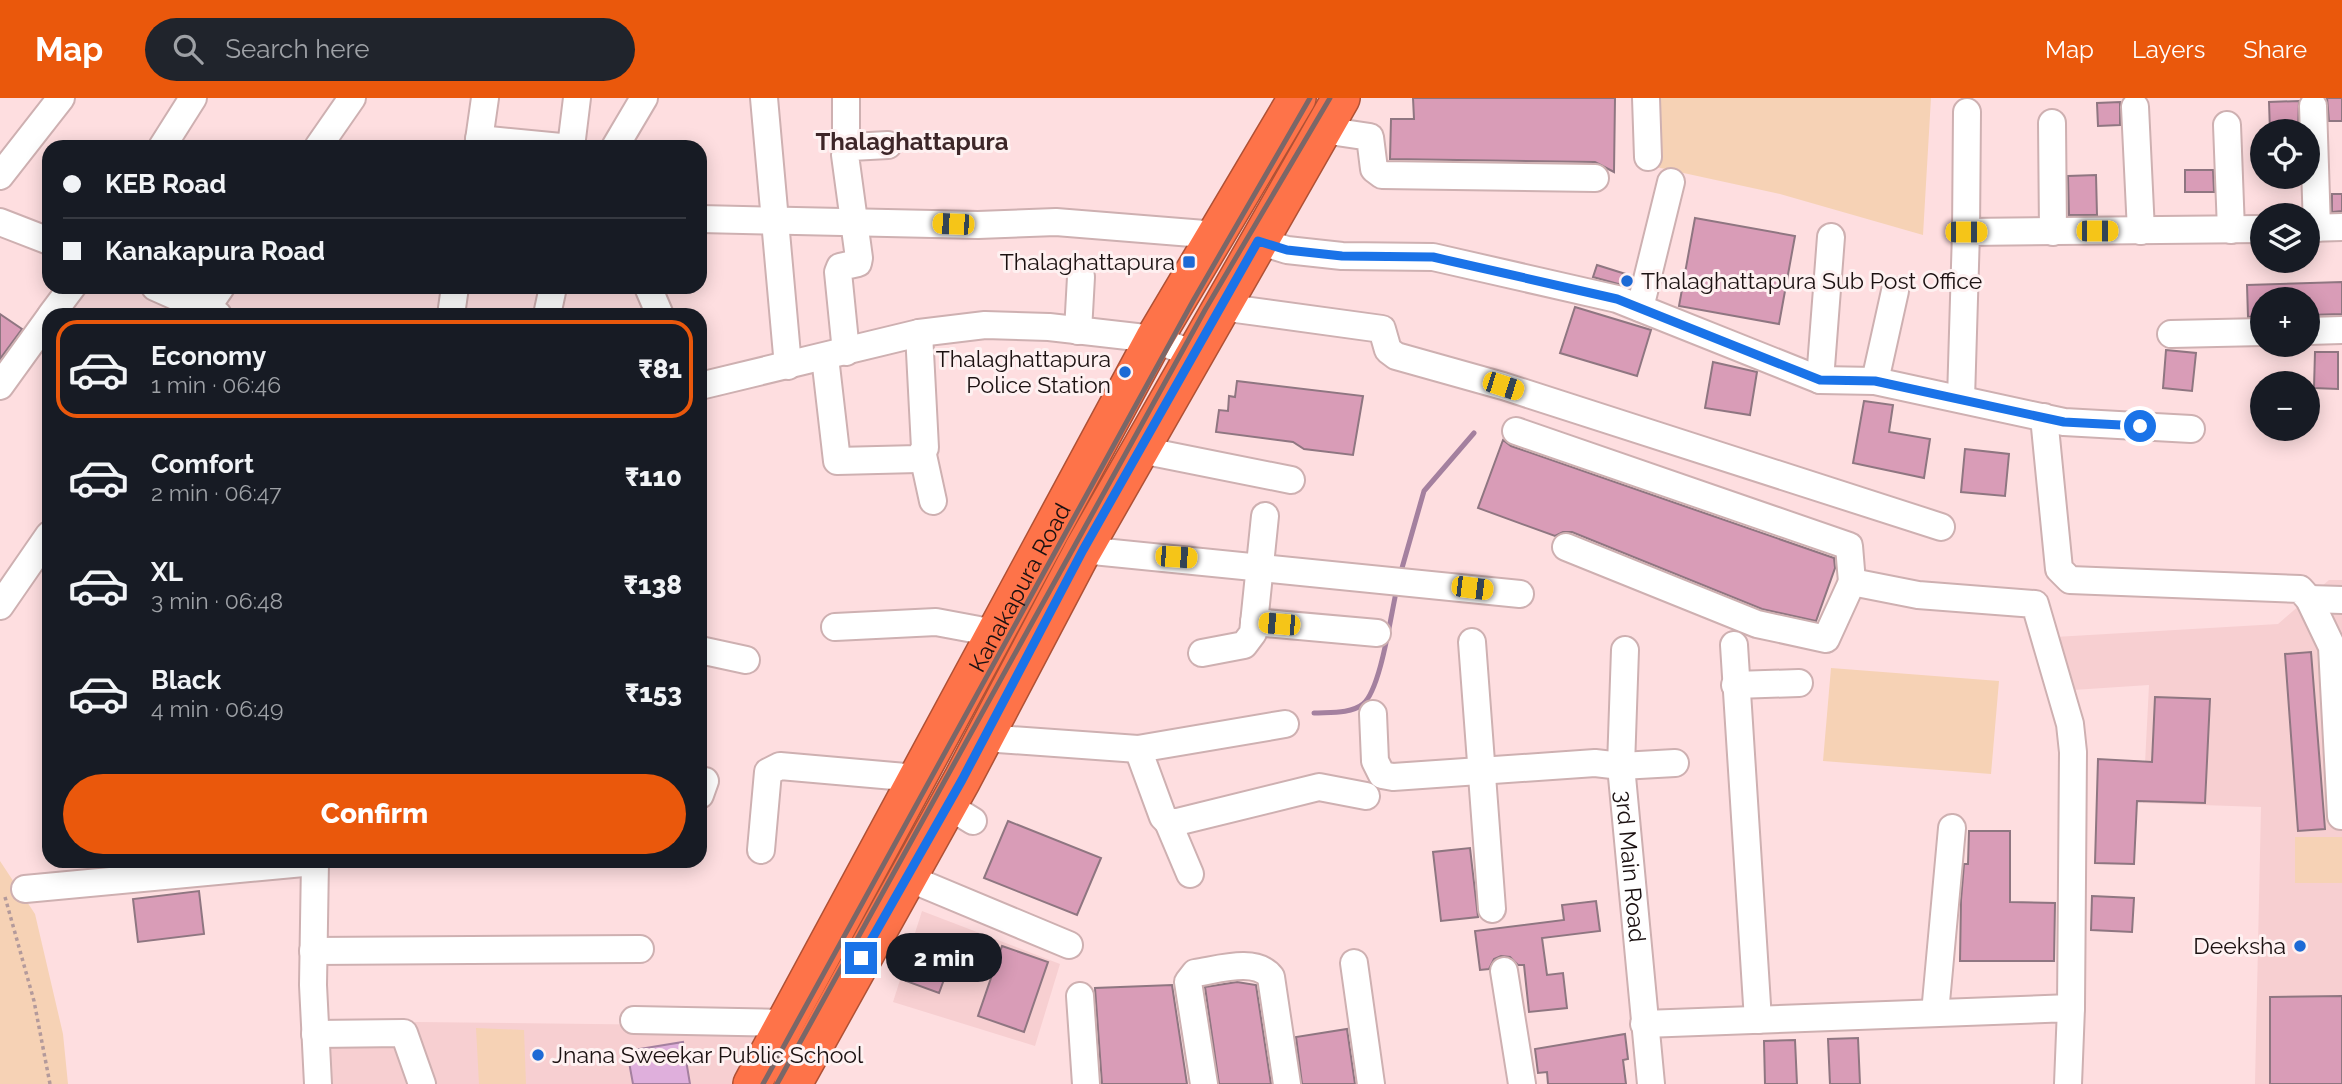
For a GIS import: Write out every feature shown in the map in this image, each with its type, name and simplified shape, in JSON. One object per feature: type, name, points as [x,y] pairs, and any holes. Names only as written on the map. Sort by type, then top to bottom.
[{"type":"highway","name":"Kanakapura Road","points":[[752,1084],[1154,339],[1297,98]]},
{"type":"highway","name":"Kanakapura Road","points":[[793,1084],[906,877],[960,813],[984,738],[1083,550],[1341,98]]},
{"type":"street","points":[[0,176],[61,98]]},
{"type":"street","points":[[166,140],[193,98]]},
{"type":"street","points":[[323,140],[352,98]]},
{"type":"street","points":[[479,140],[485,98]]},
{"type":"street","points":[[572,140],[577,98]]},
{"type":"street","points":[[619,140],[644,98]]},
{"type":"street","points":[[764,98],[777,219],[788,366]]},
{"type":"street","points":[[846,98],[846,150],[859,258],[858,263],[840,267],[838,272],[837,461],[918,459],[923,455]]},
{"type":"street","points":[[1646,98],[1647,158]]},
{"type":"street","points":[[2313,106],[2322,228]]},
{"type":"street","points":[[2136,107],[2141,230]]},
{"type":"street","points":[[1961,399],[1967,112]]},
{"type":"street","points":[[2052,123],[2053,232]]},
{"type":"street","points":[[2227,125],[2231,230]]},
{"type":"street","points":[[1323,130],[1370,137],[1374,169],[1382,175],[1595,178]]},
{"type":"street","points":[[846,150],[888,145]]},
{"type":"street","points":[[1640,308],[1671,182]]},
{"type":"street","points":[[707,219],[978,225],[1056,222],[1217,235]]},
{"type":"street","points":[[0,222],[42,238]]},
{"type":"street","points":[[1966,232],[2250,229]]},
{"type":"street","points":[[1820,380],[1831,237]]},
{"type":"street","points":[[1258,241],[1287,250],[1342,256],[1433,257],[1617,299],[1820,380],[1875,381],[2064,422],[2191,429]]},
{"type":"street","points":[[1077,331],[1081,276]]},
{"type":"street","points":[[1875,381],[1895,291]]},
{"type":"street","points":[[169,294],[198,308]]},
{"type":"street","points":[[1221,307],[1382,329],[1388,350],[1396,356],[1503,386],[1941,527]]},
{"type":"street","points":[[707,384],[919,333],[985,325],[1154,339],[1193,354]]},
{"type":"street","points":[[0,386],[42,328]]},
{"type":"street","points":[[2320,331],[2342,330]]},
{"type":"street","points":[[2172,334],[2250,332]]},
{"type":"street","points":[[919,333],[923,455],[933,501]]},
{"type":"street","points":[[2044,417],[2059,569],[2070,580],[2304,594],[2342,600]]},
{"type":"street","points":[[1516,431],[1849,546],[1852,582],[1826,639],[1757,624],[1566,547]]},
{"type":"street","points":[[1141,450],[1291,480]]},
{"type":"street","points":[[1202,653],[1244,645],[1253,633],[1265,516]]},
{"type":"street","points":[[0,606],[42,545]]},
{"type":"street","points":[[1083,550],[1259,565],[1520,594]]},
{"type":"street","points":[[1852,582],[1918,595],[2035,604],[2039,612],[2070,724],[2073,752],[2068,1084]]},
{"type":"street","points":[[2304,594],[2332,647],[2341,816]]},
{"type":"street","points":[[835,627],[936,622],[996,633]]},
{"type":"street","points":[[1254,622],[1377,633]]},
{"type":"street","points":[[1472,642],[1484,772],[1492,909]]},
{"type":"street","points":[[1734,645],[1758,1020]]},
{"type":"street","name":"3rd Main Road","points":[[1625,650],[1621,766],[1651,1084]]},
{"type":"street","points":[[707,652],[746,660]]},
{"type":"street","points":[[1735,685],[1799,683]]},
{"type":"street","points":[[1373,714],[1375,761],[1382,775],[1484,772],[1595,763],[1621,766],[1675,763]]},
{"type":"street","points":[[984,738],[1138,749],[1285,724]]},
{"type":"street","points":[[1138,749],[1163,817],[1168,822],[1190,874]]},
{"type":"street","points":[[761,850],[768,772],[780,766],[917,778]]},
{"type":"street","points":[[1168,822],[1319,787],[1349,790],[1366,796]]},
{"type":"street","points":[[1936,1013],[1952,828]]},
{"type":"street","points":[[10,895],[79,872],[163,868]]},
{"type":"street","points":[[315,868],[313,951],[318,1084]]},
{"type":"street","points":[[906,877],[1069,945]]},
{"type":"street","points":[[313,951],[640,949]]},
{"type":"street","points":[[1354,963],[1371,1084]]},
{"type":"street","points":[[1204,1084],[1188,982],[1195,973],[1250,966],[1266,971],[1271,977],[1287,1084]]},
{"type":"street","points":[[1504,971],[1522,1084]]},
{"type":"street","points":[[1080,996],[1086,1084]]},
{"type":"street","points":[[1644,1024],[2071,1008]]},
{"type":"street","points":[[634,1020],[785,1023]]},
{"type":"street","points":[[315,1034],[404,1033],[422,1084]]},
{"type":"path","points":[[10,895],[50,1084]]},
{"type":"shaded area","points":[[1657,98],[1931,98],[1923,235],[1780,194],[1656,167]]},
{"type":"shaded area","name":"Deeksha","points":[[2329,580],[2342,580],[2342,1084],[2255,1084],[2261,807],[2143,803],[2149,685],[2073,690],[2055,637],[2278,624]]},
{"type":"shaded area","points":[[1831,668],[1999,681],[1991,774],[1823,761]]},
{"type":"shaded area","points":[[2295,837],[2342,837],[2342,883],[2295,883]]},
{"type":"shaded area","points":[[0,861],[35,914],[63,1034],[68,1084],[0,1084]]},
{"type":"shaded area","points":[[922,911],[1060,964],[1035,1046],[893,1002]]},
{"type":"shaded area","name":"Jnana Sweekar Public School","points":[[325,1021],[766,1026],[734,1084],[329,1084]]},
{"type":"shaded area","points":[[476,1028],[524,1030],[526,1084],[479,1084]]},
{"type":"shaded area","points":[[683,1042],[690,1084],[633,1084],[627,1051]]},
{"type":"building","points":[[1413,98],[1615,98],[1614,172],[1595,162],[1390,159],[1391,119],[1414,119]]},
{"type":"building","points":[[2327,98],[2342,98],[2342,121],[2329,121]]},
{"type":"building","points":[[2299,101],[2298,119],[2270,119],[2269,102]]},
{"type":"building","points":[[2120,102],[2120,125],[2098,126],[2097,103]]},
{"type":"building","points":[[2185,170],[2213,170],[2214,192],[2185,192]]},
{"type":"building","points":[[2096,175],[2097,215],[2069,215],[2068,176]]},
{"type":"building","points":[[2332,194],[2342,194],[2342,211],[2332,212]]},
{"type":"building","points":[[1695,218],[1795,236],[1779,324],[1679,306]]},
{"type":"building","points":[[1597,265],[1632,276],[1629,287],[1593,277]]},
{"type":"building","points":[[2342,282],[2342,314],[2320,315],[2320,287],[2250,287],[2248,317],[2247,285]]},
{"type":"building","points":[[1575,307],[1651,330],[1637,376],[1560,353]]},
{"type":"building","points":[[0,314],[22,329],[0,359]]},
{"type":"building","points":[[2166,350],[2196,353],[2192,391],[2163,388]]},
{"type":"building","points":[[2320,352],[2338,352],[2338,389],[2320,388],[2320,371],[2314,371],[2315,357],[2320,357]]},
{"type":"building","points":[[1713,362],[1757,372],[1750,415],[1705,408]]},
{"type":"building","points":[[1237,381],[1363,396],[1353,455],[1304,449],[1293,442],[1216,432],[1219,410],[1228,411],[1229,396],[1235,397]]},
{"type":"building","points":[[1864,401],[1893,405],[1889,432],[1930,439],[1924,478],[1853,463]]},
{"type":"building","points":[[1503,440],[1511,446],[1834,558],[1835,568],[1816,621],[1762,609],[1572,532],[1555,536],[1478,508]]},
{"type":"building","points":[[1965,449],[2009,454],[2005,496],[1961,492]]},
{"type":"building","points":[[2311,652],[2325,829],[2298,831],[2285,654]]},
{"type":"building","points":[[2155,697],[2210,699],[2205,803],[2137,801],[2134,864],[2095,863],[2098,759],[2152,762]]},
{"type":"building","points":[[1008,821],[1101,858],[1077,915],[984,878]]},
{"type":"building","points":[[1969,831],[2010,831],[2010,902],[2055,903],[2054,961],[1960,961],[1961,900],[1964,864],[1968,864]]},
{"type":"building","points":[[1470,848],[1478,917],[1441,921],[1433,852]]},
{"type":"building","points":[[199,891],[204,934],[138,942],[133,899]]},
{"type":"building","points":[[2092,896],[2134,898],[2132,932],[2091,930]]},
{"type":"building","points":[[1596,901],[1600,931],[1542,938],[1547,975],[1563,973],[1567,1008],[1529,1012],[1524,965],[1518,965],[1510,957],[1501,956],[1494,959],[1489,969],[1480,970],[1475,931],[1564,920],[1562,905]]},
{"type":"building","points":[[1002,946],[1048,962],[1024,1032],[978,1016]]},
{"type":"building","points":[[917,953],[949,966],[939,993],[906,981]]},
{"type":"building","points":[[1237,982],[1256,985],[1271,1084],[1219,1084],[1205,987]]},
{"type":"building","points":[[1172,985],[1187,1084],[1102,1084],[1095,988]]},
{"type":"building","points":[[2342,996],[2342,1084],[2270,1084],[2270,997]]},
{"type":"building","points":[[1347,1029],[1355,1084],[1302,1084],[1296,1037]]},
{"type":"building","points":[[1625,1034],[1628,1059],[1623,1060],[1626,1084],[1548,1084],[1547,1072],[1538,1073],[1535,1049]]},
{"type":"building","points":[[1858,1038],[1860,1084],[1830,1084],[1828,1039]]},
{"type":"building","points":[[1795,1040],[1797,1084],[1765,1084],[1764,1041]]},
{"type":"waterway","points":[[1400,575],[1424,491],[1474,433]]},
{"type":"waterway","points":[[1314,713],[1352,709],[1363,704],[1369,696],[1380,667],[1397,588]]},
{"type":"railway","points":[[763,1084],[1193,301],[1310,98]]},
{"type":"railway","points":[[777,1084],[1205,310],[1330,98]]},
{"type":"place","name":"Thalaghattapura","points":[[1189,262]]},
{"type":"place","name":"Thalaghattapura Sub Post Office","points":[[1627,281]]},
{"type":"place","name":"Thalaghattapura Police Station","points":[[1125,372]]},
{"type":"place","name":"Deeksha","points":[[2300,946]]},
{"type":"place","name":"Jnana Sweekar Public School","points":[[538,1055]]},
{"type":"district","name":"Thalaghattapura","points":[[912,142]]},
{"type":"route","points":[[861,958],[962,780],[1083,550],[1258,241],[1287,250],[1342,256],[1433,257],[1617,299],[1820,380],[1875,381],[2064,422],[2140,426]]}]
